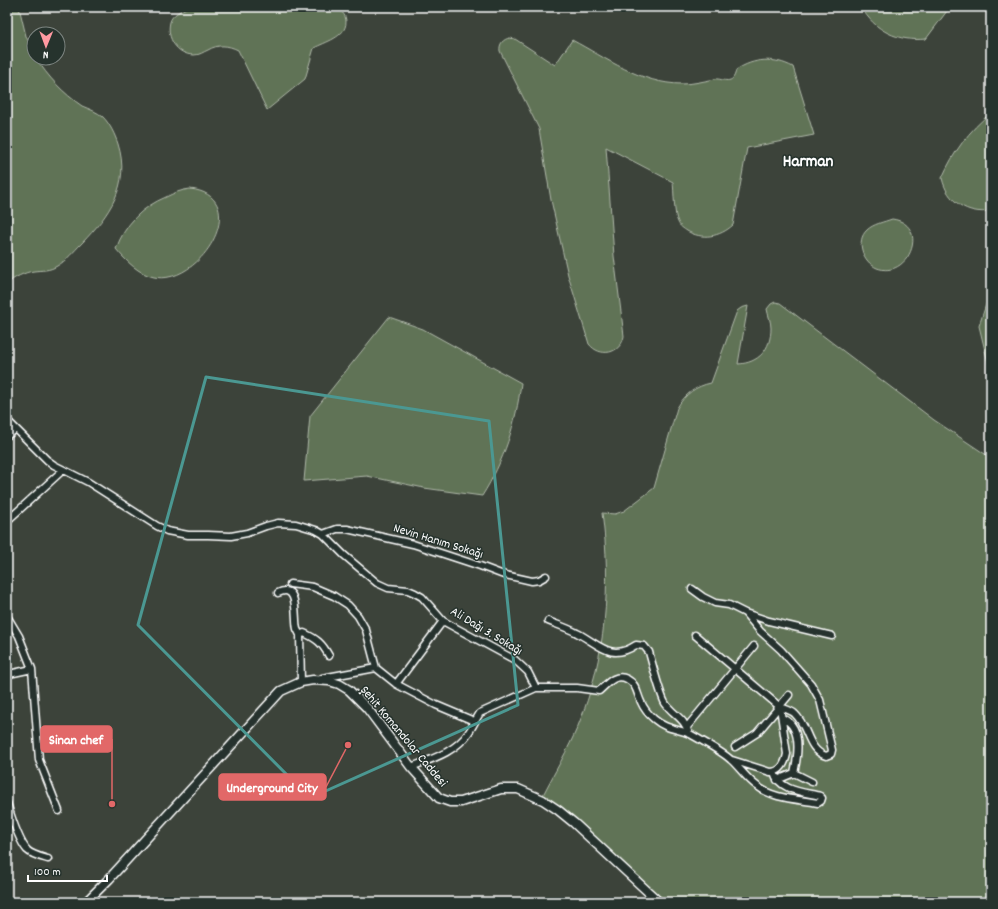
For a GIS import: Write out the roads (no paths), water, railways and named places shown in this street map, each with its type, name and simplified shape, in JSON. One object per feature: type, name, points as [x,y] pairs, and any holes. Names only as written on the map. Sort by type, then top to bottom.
[{"type":"main road","name":"Şehit Komandolar Caddesi","points":[[86,902],[109,879],[281,691],[301,682],[313,680],[339,684],[349,690],[367,708],[410,767],[439,798],[450,802],[461,802],[501,789],[518,789],[543,800],[574,823],[658,902]]},
{"type":"street","name":"Ali Dağı 3. Sokağı","points":[[7,420],[47,460],[63,470],[88,482],[157,526],[179,534],[231,536],[239,535],[266,526],[287,523],[306,526],[323,534],[344,555],[377,583],[388,588],[408,590],[415,593],[422,597],[443,621],[515,660],[528,672],[536,688]]},
{"type":"street","points":[[7,436],[16,429]]},
{"type":"street","points":[[7,521],[63,470]]},
{"type":"street","name":"Nevin Hanım Sokağı","points":[[323,534],[337,529],[347,529],[413,544],[501,574],[532,580],[539,580],[546,576]]},
{"type":"street","points":[[290,584],[313,587],[334,596],[348,605],[358,616],[366,630],[376,668],[396,684],[436,705],[474,721]]},
{"type":"street","points":[[692,589],[715,603],[729,605],[745,613],[769,621],[832,636]]},
{"type":"street","points":[[278,593],[284,591],[287,592],[293,596],[296,604],[297,629],[300,635],[301,682]]},
{"type":"street","points":[[695,635],[780,707],[794,713],[805,727],[817,752],[826,756],[831,754],[832,750],[820,700],[812,684],[781,650],[760,631],[745,613]]},
{"type":"street","points":[[7,616],[18,636],[32,669],[40,760],[59,811]]},
{"type":"street","points":[[396,684],[443,621]]},
{"type":"street","points":[[548,621],[577,633],[603,650],[611,652],[624,651],[636,645],[644,646],[649,652],[664,702],[680,718],[687,727],[689,734]]},
{"type":"street","points":[[300,635],[304,633],[316,638],[324,646],[328,656]]},
{"type":"street","points":[[687,727],[754,646]]},
{"type":"street","points":[[313,680],[376,668]]},
{"type":"street","points":[[7,670],[9,674],[32,669]]},
{"type":"street","points":[[410,767],[443,754],[458,745],[470,732],[474,721],[480,713],[536,688],[577,688],[599,691],[613,679],[624,678],[633,683],[636,687],[641,703],[647,712],[655,720],[669,729],[689,734],[730,759],[774,772],[783,766],[787,754],[780,707]]},
{"type":"street","points":[[735,747],[757,733],[780,707],[789,694]]},
{"type":"street","points":[[782,718],[787,720],[793,727],[797,741],[798,756],[794,773]]},
{"type":"street","points":[[730,759],[757,787],[774,795],[819,803],[822,799],[820,796],[781,785],[774,772]]},
{"type":"street","points":[[777,780],[794,773],[812,782]]},
{"type":"street","points":[[7,803],[17,832],[27,850],[48,859]]},
{"type":"place","name":"Underground City","points":[[348,745]]},
{"type":"place","name":"Sinan chef","points":[[112,804]]},
{"type":"district","name":"Harman","points":[[808,163]]}]
